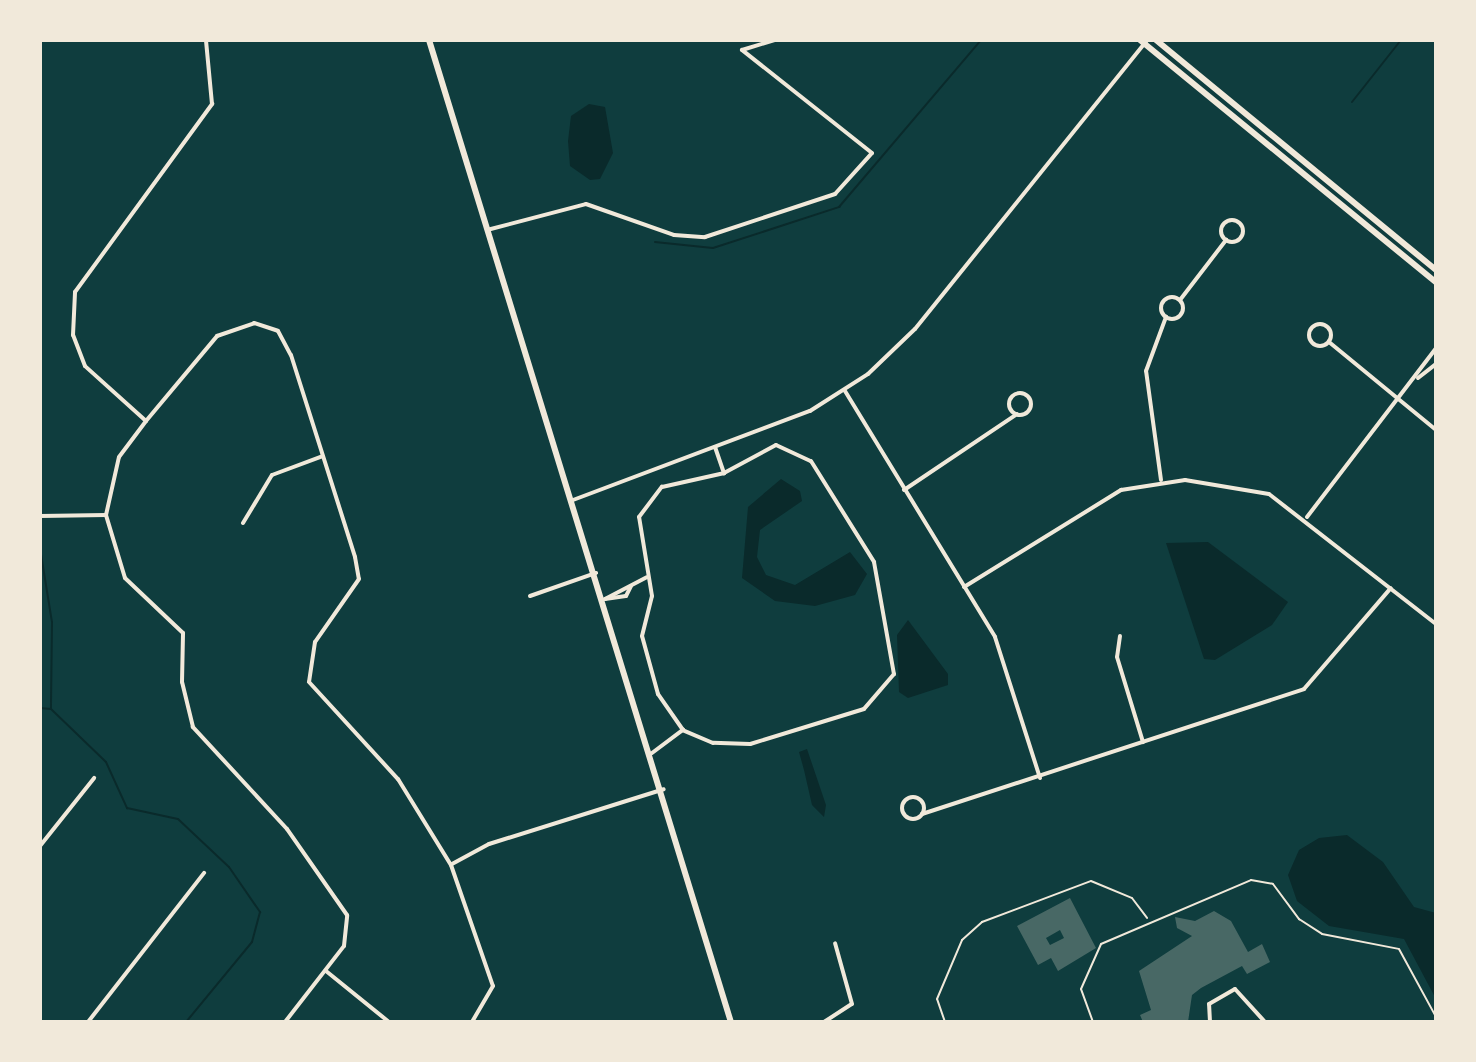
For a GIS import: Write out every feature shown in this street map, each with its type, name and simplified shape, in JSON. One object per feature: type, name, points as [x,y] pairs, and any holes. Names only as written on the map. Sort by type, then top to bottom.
[{"type":"main road","points":[[429,40],[664,789],[731,1022]]},
{"type":"main road","points":[[1156,40],[1436,270]]},
{"type":"main road","points":[[1144,41],[1436,282]]},
{"type":"street","points":[[146,421],[85,366],[73,335],[75,292],[212,104],[206,40]]},
{"type":"street","points":[[487,230],[586,204],[674,235],[705,237],[835,194],[872,153],[742,50],[774,40]]},
{"type":"street","points":[[573,500],[715,447],[845,391],[909,335],[1144,41]]},
{"type":"street","points":[[1166,317],[1180,316],[1180,300],[1226,240],[1242,236],[1237,221],[1222,227],[1226,240]]},
{"type":"street","points":[[1161,480],[1146,371],[1166,317],[1163,301],[1180,300]]},
{"type":"street","points":[[285,1022],[326,971],[348,933],[342,906],[272,811],[193,727],[182,682],[183,633],[125,578],[108,534],[106,515],[119,457],[146,421],[217,336],[254,323],[278,331],[291,355],[359,579],[315,642],[309,682],[398,779],[451,865],[493,986],[472,1022]]},
{"type":"street","points":[[1329,342],[1315,345],[1311,330],[1326,327],[1329,342],[1436,430]]},
{"type":"street","points":[[1307,517],[1418,378],[1436,348]]},
{"type":"street","points":[[1418,378],[1436,364]]},
{"type":"street","points":[[845,391],[995,637],[1040,778]]},
{"type":"street","points":[[904,490],[1030,406],[1022,393],[1009,400],[1017,414]]},
{"type":"street","points":[[776,445],[811,461],[874,562],[894,674],[864,709],[750,744],[713,743],[683,730],[658,694],[642,636],[652,596],[647,577],[637,531],[644,503],[662,487],[724,473],[776,445]]},
{"type":"street","points":[[715,447],[724,473]]},
{"type":"street","points":[[243,523],[272,475],[323,456]]},
{"type":"street","points":[[964,587],[1121,490],[1161,480],[1266,493],[1307,517],[1436,624]]},
{"type":"street","points":[[40,516],[106,515]]},
{"type":"street","points":[[530,596],[596,573]]},
{"type":"street","points":[[605,599],[647,577]]},
{"type":"street","points":[[605,599],[626,596],[632,584]]},
{"type":"street","points":[[922,814],[919,799],[905,800],[906,816],[922,814],[1040,778],[1304,689],[1391,588]]},
{"type":"street","points":[[1120,636],[1117,657],[1143,742]]},
{"type":"street","points":[[652,753],[683,730]]},
{"type":"street","points":[[40,846],[94,778]]},
{"type":"street","points":[[451,865],[489,844],[664,789]]},
{"type":"street","points":[[88,1022],[204,873]]},
{"type":"street","points":[[824,1022],[852,1004],[835,943]]},
{"type":"street","points":[[326,971],[389,1022]]},
{"type":"street","points":[[1210,1022],[1209,1004],[1235,989],[1264,1020]]},
{"type":"path","points":[[945,1022],[937,999],[962,940],[982,922],[1091,881],[1132,898],[1147,919]]},
{"type":"path","points":[[1093,1022],[1080,993],[1090,959],[1106,940],[1233,883],[1269,882],[1316,931],[1399,949],[1436,1017]]},
{"type":"water","points":[[589,104],[605,107],[613,153],[600,179],[590,180],[570,166],[568,141],[571,116]]},
{"type":"water","points":[[781,479],[800,491],[802,501],[760,530],[757,557],[766,575],[795,585],[850,552],[867,574],[855,595],[815,606],[775,601],[742,578],[748,507]]},
{"type":"water","points":[[1208,542],[1288,602],[1272,625],[1215,660],[1204,659],[1166,543]]},
{"type":"water","points":[[908,620],[948,674],[948,685],[908,698],[899,692],[897,635]]},
{"type":"water","points":[[807,749],[826,805],[824,817],[812,805],[799,752]]},
{"type":"water","points":[[1347,835],[1383,862],[1414,907],[1436,913],[1436,999],[1404,939],[1329,926],[1297,901],[1288,875],[1299,850],[1319,838]]},
{"type":"building","points":[[1070,898],[1096,948],[1058,971],[1051,958],[1038,965],[1017,926]],"holes":[[[1060,930],[1064,938],[1050,945],[1046,938]]]},
{"type":"building","points":[[1214,911],[1231,921],[1248,952],[1262,944],[1270,962],[1247,974],[1242,966],[1201,988],[1192,995],[1188,1022],[1143,1022],[1140,1015],[1151,1010],[1139,971],[1192,936],[1177,928],[1175,917],[1195,921]]},
{"type":"waterway","points":[[655,242],[713,248],[839,207],[981,40]]},
{"type":"waterway","points":[[1352,102],[1401,40]]},
{"type":"waterway","points":[[40,548],[52,622],[51,709],[106,762],[127,808],[178,819],[229,867],[260,912],[252,942],[186,1022]]},
{"type":"waterway","points":[[40,708],[51,709]]}]
